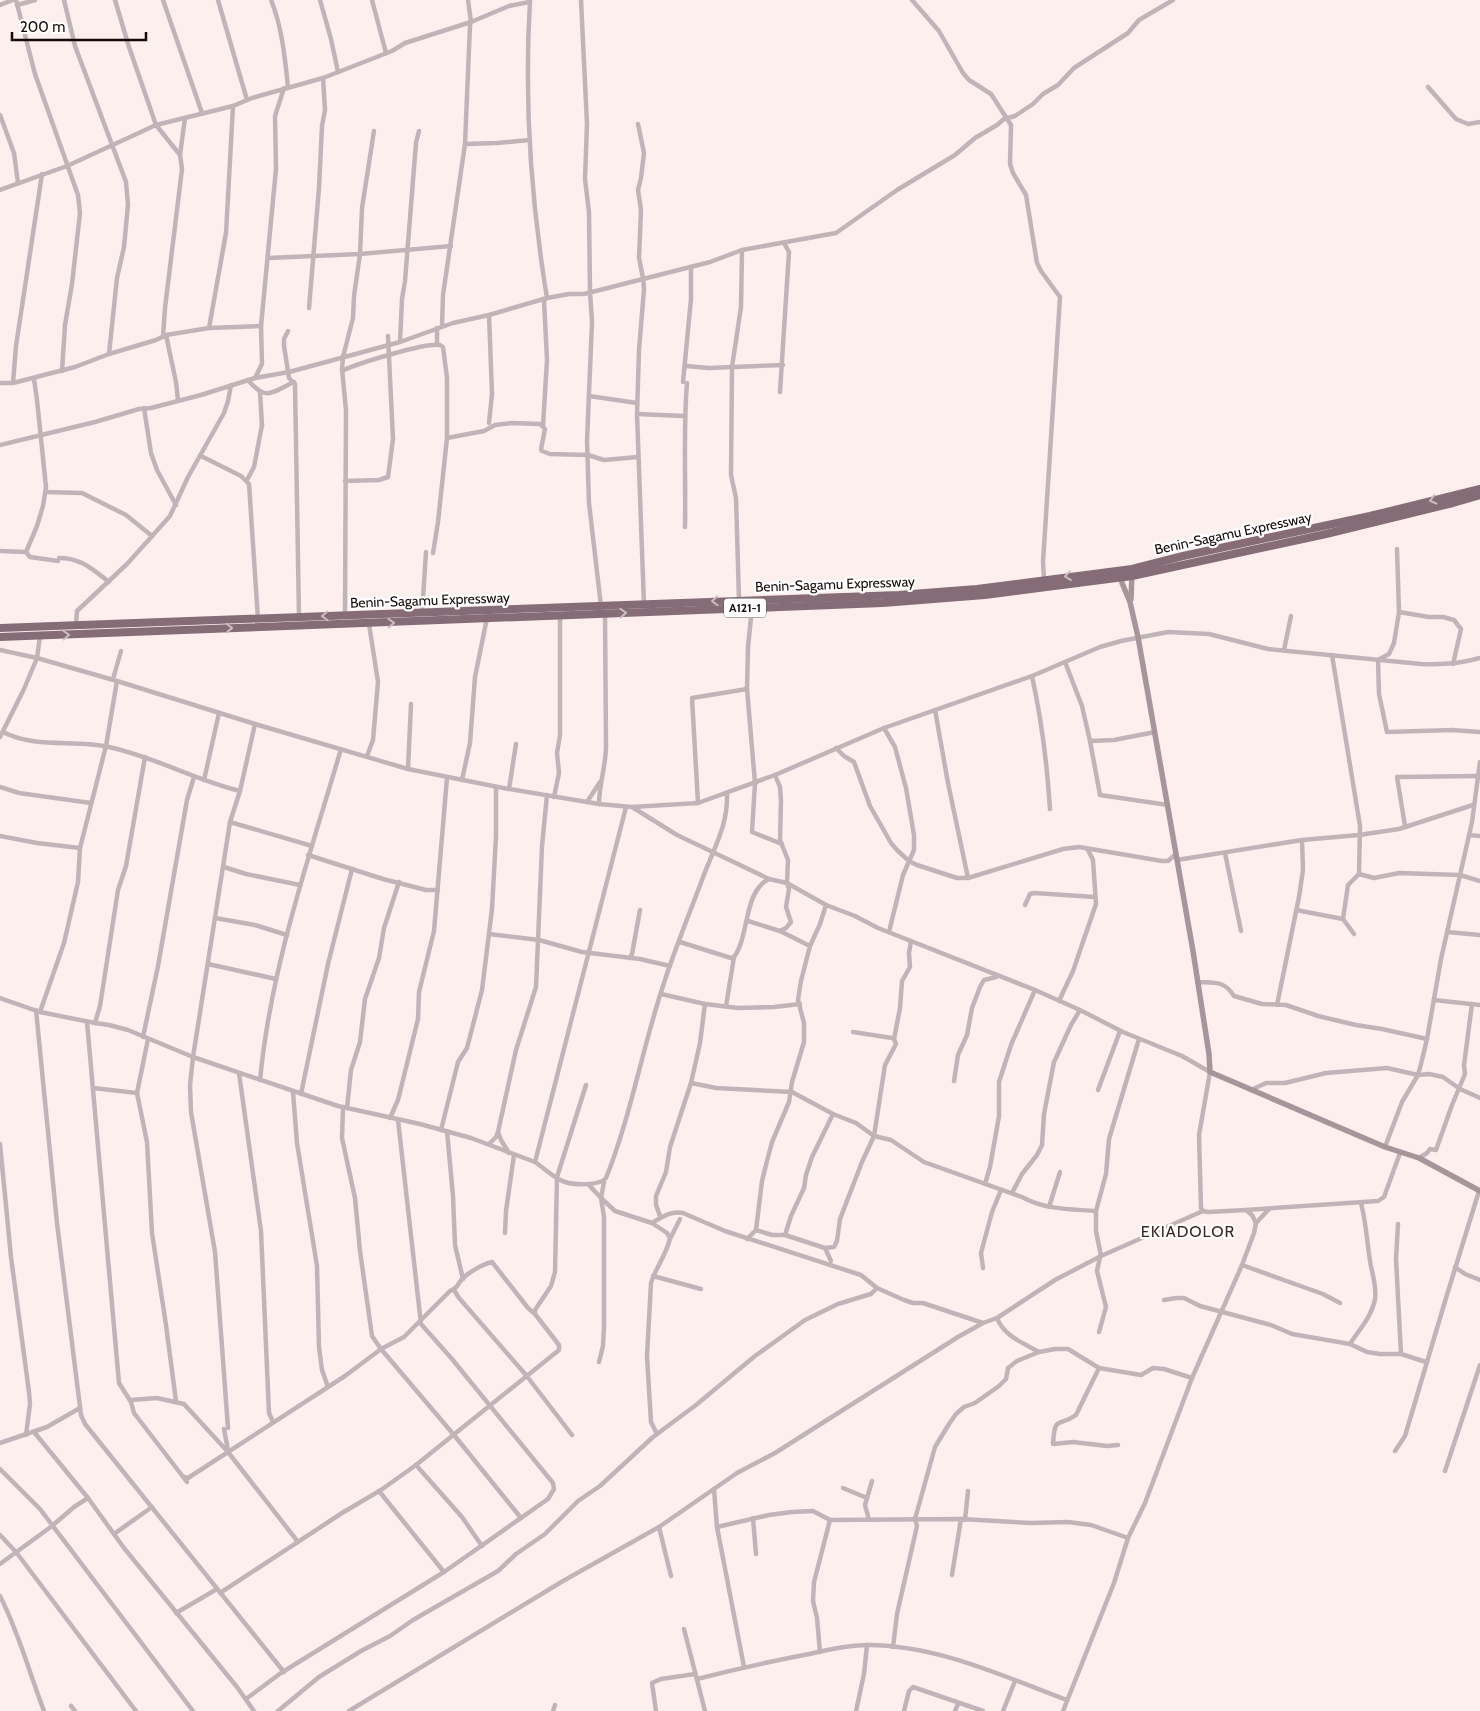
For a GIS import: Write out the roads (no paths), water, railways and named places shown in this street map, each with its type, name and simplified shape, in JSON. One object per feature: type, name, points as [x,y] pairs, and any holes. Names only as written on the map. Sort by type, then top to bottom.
[{"type":"highway","name":"Benin-Sagamu Expressway","points":[[1132,572],[1183,556],[1370,516],[1480,489]]},
{"type":"highway","name":"A121-1","points":[[0,637],[882,603],[985,596],[1132,572],[1326,534],[1480,495]]},
{"type":"highway","name":"Benin-Sagamu Expressway","points":[[0,628],[899,594],[977,588],[1044,579],[1121,574]]},
{"type":"street","points":[[0,5],[36,0]]},
{"type":"street","points":[[64,0],[75,46],[126,182],[128,205],[124,247],[117,278],[109,354]]},
{"type":"street","points":[[115,0],[156,125],[180,155]]},
{"type":"street","points":[[163,0],[202,113]]},
{"type":"street","points":[[218,0],[247,100]]},
{"type":"street","points":[[255,378],[262,364],[260,326],[276,169],[275,116],[286,88],[285,62],[275,10],[271,0]]},
{"type":"street","points":[[320,0],[338,72]]},
{"type":"street","points":[[372,0],[386,53]]},
{"type":"street","points":[[442,326],[443,295],[465,144],[470,25],[472,22],[468,0]]},
{"type":"street","points":[[581,0],[587,124],[585,179],[589,212],[592,322],[588,455],[589,502],[601,606]]},
{"type":"street","points":[[912,0],[939,31],[963,73],[969,80],[991,94],[1012,125],[1010,164],[1026,195],[1037,262],[1041,272],[1060,297],[1049,456],[1044,579]]},
{"type":"street","points":[[0,445],[201,395],[255,378],[289,375],[343,356],[400,342],[442,326],[548,298],[590,292],[715,261],[742,250],[836,233],[897,190],[955,155],[975,138],[1033,104],[1043,94],[1058,85],[1074,68],[1129,31],[1139,20],[1172,0]]},
{"type":"street","points":[[0,190],[67,166],[156,125],[233,106],[247,100],[323,78],[386,53],[405,43],[472,22],[519,2],[530,1],[528,72],[530,140],[536,224],[548,298]]},
{"type":"street","points":[[15,2],[35,74],[78,195],[80,213],[65,325],[62,371]]},
{"type":"street","points":[[309,308],[322,126],[325,110],[323,78]]},
{"type":"street","points":[[1428,88],[1456,119],[1468,124],[1480,122]]},
{"type":"street","points":[[209,328],[226,233],[233,106]]},
{"type":"street","points":[[0,115],[14,153],[18,183]]},
{"type":"street","points":[[178,400],[176,382],[165,336],[165,308],[182,170],[180,155],[185,118]]},
{"type":"street","points":[[638,124],[644,154],[638,190],[641,210],[639,258],[643,278],[644,304],[639,350],[637,414],[644,604]]},
{"type":"street","points":[[345,616],[346,410],[342,371],[343,356],[353,318],[360,254],[362,208],[374,131]]},
{"type":"street","points":[[400,342],[416,143],[419,131]]},
{"type":"street","points":[[465,144],[530,140]]},
{"type":"street","points":[[13,383],[16,346],[42,174]]},
{"type":"street","points":[[780,392],[789,252],[784,243]]},
{"type":"street","points":[[268,258],[360,254],[451,246]]},
{"type":"street","points":[[739,600],[736,498],[731,475],[732,368],[741,307],[742,250]]},
{"type":"street","points":[[685,527],[684,416],[691,267]]},
{"type":"street","points":[[548,298],[544,300],[547,360],[543,426],[546,432],[541,446],[542,451],[558,455],[588,455],[604,460],[638,457]]},
{"type":"street","points":[[489,315],[492,394],[489,423]]},
{"type":"street","points":[[0,383],[13,383],[34,379],[76,367],[165,336],[209,328],[260,326]]},
{"type":"street","points":[[437,328],[437,344]]},
{"type":"street","points":[[288,331],[284,340],[289,375],[288,384]]},
{"type":"street","points":[[388,336],[389,356]]},
{"type":"street","points":[[388,336],[394,419]]},
{"type":"street","points":[[345,480],[379,480],[388,477],[393,439],[388,336]]},
{"type":"street","points":[[342,371],[423,346],[437,344],[443,347],[447,378],[447,438],[433,553]]},
{"type":"street","points":[[388,345],[389,356]]},
{"type":"street","points":[[363,352],[363,364]]},
{"type":"street","points":[[686,366],[732,368],[783,365]]},
{"type":"street","points":[[289,375],[294,382],[299,618]]},
{"type":"street","points":[[26,552],[37,526],[46,492],[34,379]]},
{"type":"street","points":[[248,380],[256,390],[270,394],[294,382]]},
{"type":"street","points":[[76,626],[77,611],[109,582],[170,516],[188,477],[224,413],[231,385]]},
{"type":"street","points":[[260,392],[262,436]]},
{"type":"street","points":[[589,396],[638,403]]},
{"type":"street","points":[[144,408],[154,462],[176,506]]},
{"type":"street","points":[[637,414],[684,416]]},
{"type":"street","points":[[447,438],[484,431],[500,424],[512,423],[543,426]]},
{"type":"street","points":[[246,480],[254,467],[262,425]]},
{"type":"street","points":[[201,456],[246,480],[250,488],[258,619]]},
{"type":"street","points":[[46,492],[78,492],[86,495],[126,515],[152,536]]},
{"type":"street","points":[[1378,660],[1389,654],[1393,649],[1399,612],[1397,549]]},
{"type":"street","points":[[0,551],[26,552],[30,557],[58,560],[70,558],[86,565],[109,582]]},
{"type":"street","points":[[422,612],[426,552]]},
{"type":"street","points":[[1130,602],[1132,572]]},
{"type":"street","points":[[1121,574],[1138,637],[1168,805],[1208,1054],[1210,1072],[1199,1135],[1201,1208],[1203,1211]]},
{"type":"street","points":[[752,608],[748,646],[747,690],[755,782],[752,832],[782,844]]},
{"type":"street","points":[[1399,612],[1454,620],[1461,629],[1453,664]]},
{"type":"street","points":[[599,804],[600,781],[606,757],[605,614]]},
{"type":"street","points":[[554,797],[559,773],[557,753],[560,735],[560,615]]},
{"type":"street","points":[[1284,650],[1291,616]]},
{"type":"street","points":[[462,780],[470,742],[473,690],[487,618]]},
{"type":"street","points":[[367,756],[373,740],[378,682],[369,624]]},
{"type":"street","points":[[0,650],[37,658],[115,680],[408,769],[496,787],[626,807],[698,803],[775,775],[884,728],[1032,676],[1100,647],[1138,637],[1168,632],[1209,634],[1268,648],[1428,665],[1453,664],[1480,658]]},
{"type":"street","points":[[40,636],[37,658],[2,734],[38,742],[106,746],[145,757],[215,785],[240,791]]},
{"type":"street","points":[[121,651],[106,746],[80,848],[78,882],[64,943],[38,1011],[57,1223],[80,1408],[86,1424],[284,1672]]},
{"type":"street","points":[[1332,655],[1360,826],[1359,874],[1348,885],[1343,919]]},
{"type":"street","points":[[1378,660],[1380,694],[1387,732],[1452,730],[1480,732]]},
{"type":"street","points":[[1065,662],[1082,706],[1100,795],[1168,805]]},
{"type":"street","points":[[1032,676],[1043,724],[1050,809]]},
{"type":"street","points":[[698,803],[692,698],[747,690]]},
{"type":"street","points":[[408,769],[411,704]]},
{"type":"street","points":[[935,710],[968,878]]},
{"type":"street","points":[[204,780],[219,713]]},
{"type":"street","points":[[228,1452],[215,1252],[191,1112],[190,1085],[230,822],[240,791],[255,724]]},
{"type":"street","points":[[884,728],[895,747],[906,788],[914,835],[914,850],[899,888],[889,932]]},
{"type":"street","points":[[1090,741],[1114,740],[1155,732]]},
{"type":"street","points":[[509,789],[516,744]]},
{"type":"street","points":[[836,748],[854,762],[870,806],[891,844],[909,861],[957,878],[968,878],[1063,849],[1088,848],[1162,862],[1176,857],[1225,852],[1302,840],[1359,835],[1405,826],[1473,805]]},
{"type":"street","points":[[260,1080],[276,979],[300,884],[341,749]]},
{"type":"street","points":[[95,1024],[100,1006],[118,890],[126,866],[145,757]]},
{"type":"street","points":[[1385,1147],[1402,1102],[1418,1075],[1421,1064],[1447,932],[1469,835],[1473,805],[1478,787],[1480,762]]},
{"type":"street","points":[[775,775],[781,793],[780,830],[782,844],[788,860],[786,883],[789,889],[786,907],[791,922],[780,931]]},
{"type":"street","points":[[1405,826],[1397,777],[1478,776]]},
{"type":"street","points":[[176,1401],[152,1233],[146,1142],[137,1092],[187,800],[194,777]]},
{"type":"street","points":[[390,1118],[398,1100],[418,1019],[419,992],[434,931],[446,778]]},
{"type":"street","points":[[587,802],[600,781]]},
{"type":"street","points":[[0,787],[19,793],[91,803]]},
{"type":"street","points":[[463,1279],[455,1245],[453,1196],[444,1131],[458,1062],[467,1048],[482,990],[496,851],[496,787]]},
{"type":"street","points":[[598,1362],[603,1346],[604,1326],[604,1217],[601,1198],[604,1182],[628,1115],[670,966],[720,839],[728,805],[728,793]]},
{"type":"street","points":[[489,1144],[498,1132],[516,1050],[536,987],[542,846],[547,795]]},
{"type":"street","points":[[536,1162],[626,807]]},
{"type":"street","points":[[632,807],[677,835],[769,879],[786,883],[826,905],[855,916],[878,928],[1058,1000],[1139,1039],[1182,1056],[1210,1072],[1251,1090],[1385,1147],[1419,1158],[1480,1191],[1455,1267],[1405,1436],[1395,1451]]},
{"type":"street","points":[[230,822],[312,846]]},
{"type":"street","points":[[1469,835],[1480,836]]},
{"type":"street","points":[[0,836],[80,848]]},
{"type":"street","points":[[1277,1005],[1303,870],[1302,840]]},
{"type":"street","points":[[1058,1000],[1073,971],[1096,904],[1092,860],[1088,848]]},
{"type":"street","points":[[1225,852],[1241,931]]},
{"type":"street","points":[[308,856],[426,890],[438,890]]},
{"type":"street","points":[[224,867],[246,874],[300,884]]},
{"type":"street","points":[[301,1094],[328,964],[352,869]]},
{"type":"street","points":[[1359,874],[1374,878],[1399,873],[1460,875],[1480,881]]},
{"type":"street","points":[[726,1006],[734,957],[748,921],[753,895],[760,883],[769,879]]},
{"type":"street","points":[[399,882],[384,928],[378,958],[364,999],[360,1042],[351,1070],[342,1138],[355,1198],[360,1251],[372,1336],[520,1518]]},
{"type":"street","points":[[1025,905],[1030,894],[1034,893],[1095,897]]},
{"type":"street","points":[[747,1239],[756,1230],[762,1181],[767,1160],[792,1092],[792,1082],[804,1042],[804,1023],[798,1000],[801,981],[810,946],[826,905]]},
{"type":"street","points":[[1296,909],[1343,919],[1354,934]]},
{"type":"street","points":[[1275,998],[1296,909]]},
{"type":"street","points":[[630,958],[640,910]]},
{"type":"street","points":[[215,918],[255,925],[287,936]]},
{"type":"street","points":[[748,921],[780,931],[810,946]]},
{"type":"street","points":[[1447,932],[1480,935]]},
{"type":"street","points":[[489,934],[539,940],[588,953],[630,958],[670,966]]},
{"type":"street","points":[[756,1230],[772,1235],[785,1235],[825,1248],[834,1247],[837,1241],[840,1219],[874,1136],[884,1065],[896,1044],[894,1039],[900,1008],[902,981],[910,967],[911,941]]},
{"type":"street","points":[[680,942],[731,958],[734,957]]},
{"type":"street","points":[[208,964],[276,979]]},
{"type":"street","points":[[954,1081],[958,1055],[967,1035],[970,1016],[980,987],[984,980],[998,977]]},
{"type":"street","points":[[1197,982],[1221,983],[1230,988],[1234,996],[1262,1004],[1286,1005],[1318,1016],[1427,1039]]},
{"type":"street","points":[[985,1184],[999,1116],[999,1082],[1011,1045],[1035,990]]},
{"type":"street","points":[[661,994],[705,1004],[738,1008],[800,1004]]},
{"type":"street","points":[[0,998],[38,1011],[128,1030],[193,1057],[345,1108],[444,1131],[489,1144],[536,1162],[565,1182],[589,1185],[604,1182]]},
{"type":"street","points":[[1434,1000],[1480,1006]]},
{"type":"street","points":[[660,1216],[656,1205],[656,1196],[666,1172],[670,1147],[691,1083],[700,1043],[705,1004]]},
{"type":"street","points":[[1419,1158],[1430,1149],[1436,1150],[1452,1105],[1460,1089],[1465,1074],[1464,1065],[1472,1004]]},
{"type":"street","points":[[1012,1193],[1022,1174],[1037,1155],[1042,1145],[1044,1114],[1054,1062],[1080,1010]]},
{"type":"street","points":[[87,1022],[119,1383],[131,1402],[134,1413],[188,1482]]},
{"type":"street","points":[[1098,1090],[1120,1030]]},
{"type":"street","points":[[853,1032],[894,1039]]},
{"type":"street","points":[[1099,1332],[1106,1307],[1097,1271],[1100,1257],[1096,1231],[1096,1211],[1106,1174],[1109,1138],[1139,1039]]},
{"type":"street","points":[[1421,1064],[1429,1074]]},
{"type":"street","points":[[1251,1090],[1266,1083],[1285,1083],[1352,1070],[1387,1068],[1418,1075],[1429,1074],[1443,1077],[1460,1089],[1480,1098]]},
{"type":"street","points":[[238,1073],[260,1231],[269,1408],[273,1422]]},
{"type":"street","points":[[691,1083],[716,1088],[792,1092],[833,1114],[856,1123],[874,1136],[891,1140],[924,1162],[1012,1193],[1034,1204],[1096,1211]]},
{"type":"street","points":[[535,1314],[535,1310],[550,1286],[555,1272],[557,1177],[586,1085]]},
{"type":"street","points":[[93,1088],[137,1092]]},
{"type":"street","points":[[293,1092],[297,1143],[317,1266],[319,1347],[322,1370],[328,1387]]},
{"type":"street","points":[[785,1235],[791,1216],[804,1188],[812,1157],[833,1114]]},
{"type":"street","points":[[246,1699],[284,1672],[444,1572],[548,1499],[554,1489],[553,1483],[452,1359],[427,1332],[420,1321],[398,1120]]},
{"type":"street","points":[[498,1132],[501,1140],[512,1154],[505,1233]]},
{"type":"street","points":[[0,1144],[11,1257],[29,1392],[30,1404],[26,1436]]},
{"type":"street","points":[[349,1711],[554,1586],[659,1528],[742,1470],[775,1453],[855,1401],[983,1323],[997,1318],[1040,1289],[1100,1257],[1203,1211],[1378,1201],[1384,1196],[1400,1153]]},
{"type":"street","points":[[1049,1207],[1060,1172]]},
{"type":"street","points":[[589,1185],[615,1211],[652,1223],[667,1233],[670,1239]]},
{"type":"street","points":[[983,1268],[981,1253],[992,1212],[1001,1190]]},
{"type":"street","points":[[1350,1344],[1370,1315],[1375,1300],[1375,1281],[1370,1262],[1361,1203]]},
{"type":"street","points":[[1062,1711],[1114,1583],[1128,1538],[1145,1503],[1192,1378],[1242,1265],[1254,1233],[1256,1222],[1269,1208]]},
{"type":"street","points":[[1246,1210],[1256,1222]]},
{"type":"street","points":[[652,1223],[660,1216],[677,1212],[683,1213],[708,1225],[747,1239],[861,1275],[876,1288],[904,1300],[913,1303],[923,1302],[983,1323]]},
{"type":"street","points":[[657,1434],[651,1422],[647,1356],[651,1282],[680,1219]]},
{"type":"street","points":[[1398,1224],[1396,1259],[1402,1354]]},
{"type":"street","points":[[825,1248],[831,1261]]},
{"type":"street","points":[[184,1477],[188,1478],[404,1337],[450,1291],[454,1290],[463,1279],[484,1264],[492,1262],[564,1353]]},
{"type":"street","points":[[1242,1265],[1323,1294],[1340,1303]]},
{"type":"street","points":[[1455,1267],[1465,1274],[1480,1280]]},
{"type":"street","points":[[653,1276],[701,1289]]},
{"type":"street","points":[[278,1711],[319,1677],[361,1651],[390,1636],[412,1620],[498,1571],[516,1554],[545,1534],[567,1510],[600,1486],[657,1434],[755,1356],[805,1320],[838,1304],[871,1294],[876,1288]]},
{"type":"street","points":[[454,1290],[526,1375],[572,1435]]},
{"type":"street","points":[[1164,1300],[1184,1298],[1200,1306],[1271,1325],[1292,1334],[1350,1344],[1374,1353],[1402,1354],[1426,1362]]},
{"type":"street","points":[[997,1318],[1001,1328],[1012,1337],[1039,1352]]},
{"type":"street","points":[[176,1613],[219,1591],[379,1491],[416,1465],[510,1390],[526,1375],[559,1350],[559,1345]]},
{"type":"street","points":[[893,1647],[897,1614],[917,1526],[915,1519],[935,1447],[956,1414],[999,1386],[1006,1379],[1008,1368],[1017,1361],[1039,1352],[1055,1349],[1068,1349],[1099,1368],[1141,1375],[1154,1368],[1164,1368],[1192,1378]]},
{"type":"street","points":[[1445,1472],[1480,1366]]},
{"type":"street","points":[[1099,1368],[1076,1415],[1059,1421],[1054,1428],[1053,1444],[1073,1442],[1107,1446],[1118,1445]]},
{"type":"street","points":[[131,1402],[131,1400],[157,1398],[184,1404],[228,1452],[298,1542]]},
{"type":"street","points":[[0,1443],[26,1436],[47,1427],[80,1408]]},
{"type":"street","points":[[34,1432],[88,1498],[114,1534],[254,1711]]},
{"type":"street","points":[[416,1465],[462,1517],[482,1546]]},
{"type":"street","points":[[0,1469],[40,1509],[193,1711]]},
{"type":"street","points":[[869,1520],[865,1505],[872,1480]]},
{"type":"street","points":[[843,1488],[867,1498]]},
{"type":"street","points":[[714,1489],[717,1527],[744,1667]]},
{"type":"street","points":[[379,1491],[444,1572]]},
{"type":"street","points":[[952,1575],[968,1491]]},
{"type":"street","points":[[0,1564],[88,1498]]},
{"type":"street","points":[[114,1534],[152,1507]]},
{"type":"street","points":[[717,1527],[753,1518],[792,1512],[814,1512],[830,1520],[963,1519],[1031,1523],[1068,1522],[1091,1525],[1128,1538]]},
{"type":"street","points":[[753,1518],[756,1554]]},
{"type":"street","points":[[820,1652],[817,1618],[813,1601],[814,1582],[830,1520]]},
{"type":"street","points":[[659,1528],[671,1576]]},
{"type":"street","points":[[0,1535],[16,1552],[136,1711]]},
{"type":"street","points":[[0,1596],[23,1648],[44,1711]]},
{"type":"street","points":[[684,1628],[705,1711]]},
{"type":"street","points":[[697,1680],[744,1667],[867,1645],[941,1655],[978,1666],[1067,1700]]},
{"type":"street","points":[[856,1711],[867,1645]]},
{"type":"street","points":[[656,1711],[652,1683],[661,1679],[695,1674]]},
{"type":"street","points":[[1003,1711],[1015,1681]]},
{"type":"street","points":[[904,1711],[909,1691],[913,1687],[982,1711]]},
{"type":"street","points":[[553,1711],[555,1704]]},
{"type":"street","points":[[955,1711],[958,1704]]},
{"type":"street","points":[[71,1706],[75,1711]]},
{"type":"district","name":"EKIADOLOR","points":[[1188,1231]]}]
